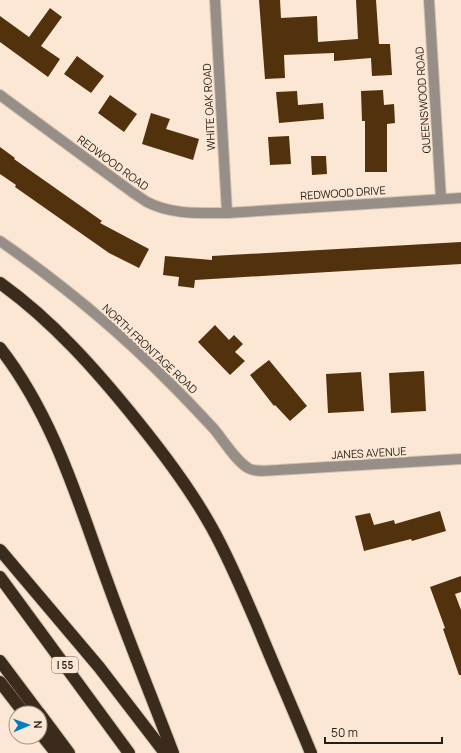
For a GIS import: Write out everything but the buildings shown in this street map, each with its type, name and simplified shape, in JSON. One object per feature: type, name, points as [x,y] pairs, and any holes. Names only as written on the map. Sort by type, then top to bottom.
[{"type":"highway","points":[[0,283],[15,294],[77,351],[109,386],[184,482],[208,521],[235,574],[311,753]]},
{"type":"highway","points":[[0,348],[9,359],[42,412],[58,447],[75,489],[125,631],[173,753]]},
{"type":"highway","points":[[0,550],[99,667],[165,753]]},
{"type":"highway","name":"I 55","points":[[0,576],[129,753]]},
{"type":"highway","points":[[0,661],[33,705]]},
{"type":"highway","points":[[0,682],[18,705]]},
{"type":"highway","points":[[48,725],[69,753]]},
{"type":"highway","points":[[48,743],[56,753]]},
{"type":"street","name":"WHITE OAK ROAD","points":[[215,0],[227,213]]},
{"type":"street","name":"QUEENSWOOD ROAD","points":[[429,0],[441,199]]},
{"type":"street","name":"REDWOOD ROAD","points":[[0,95],[148,202],[168,210],[193,213],[227,213]]},
{"type":"street","name":"REDWOOD DRIVE","points":[[227,213],[461,198]]},
{"type":"street","name":"NORTH FRONTAGE ROAD","points":[[0,241],[58,283],[108,325],[172,385],[242,463],[255,470],[278,470]]},
{"type":"street","name":"JANES AVENUE","points":[[278,470],[461,459]]}]
